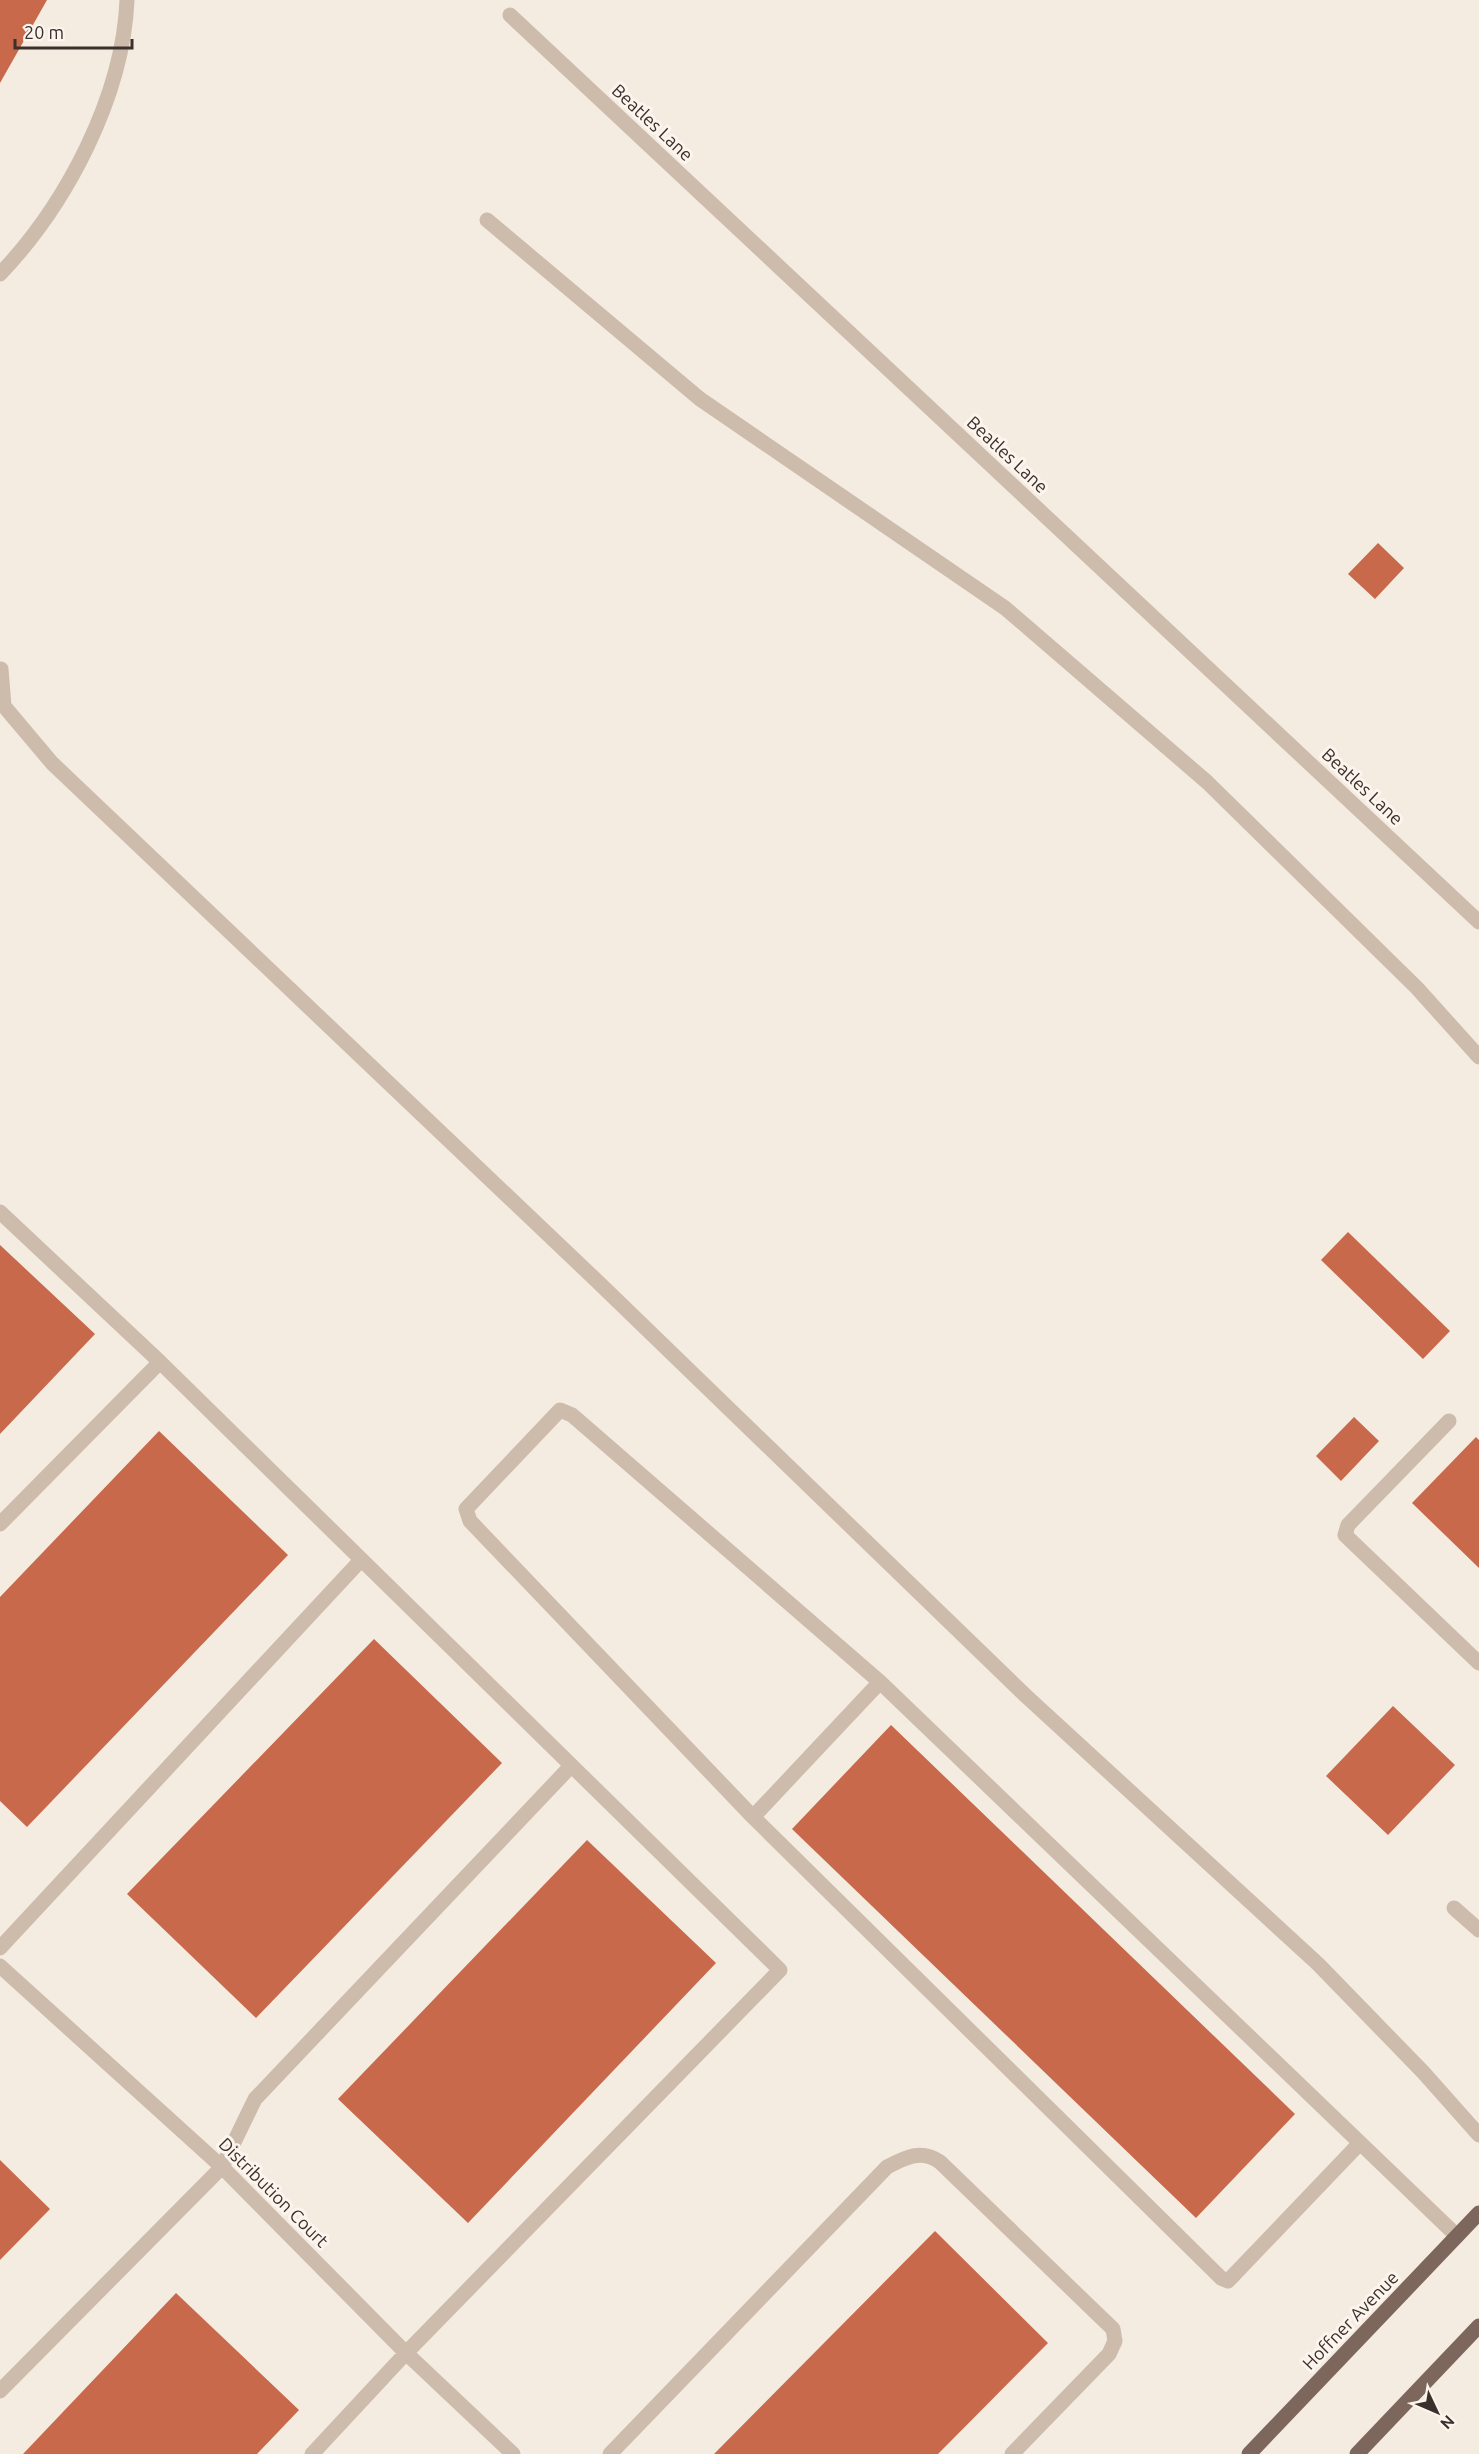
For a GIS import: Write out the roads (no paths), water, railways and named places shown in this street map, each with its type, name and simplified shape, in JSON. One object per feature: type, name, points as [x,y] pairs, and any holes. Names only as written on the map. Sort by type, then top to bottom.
[{"type":"main road","name":"Hoffner Avenue","points":[[1249,2454],[1479,2213]]},
{"type":"main road","points":[[1358,2454],[1479,2326]]},
{"type":"street","points":[[0,274],[50,214],[90,140],[120,60],[127,0]]},
{"type":"street","name":"Beatles Lane","points":[[510,15],[1479,922]]},
{"type":"street","points":[[488,220],[700,399],[1005,608],[1207,782],[1418,988],[1479,1058]]},
{"type":"street","points":[[2,669],[4,706],[52,764],[589,1274],[1026,1696],[1318,1964],[1423,2072],[1479,2135]]},
{"type":"street","points":[[0,1212],[160,1362],[780,1971],[406,2352],[312,2454]]},
{"type":"street","points":[[0,1524],[160,1362]]},
{"type":"street","points":[[1360,2143],[1228,2281],[1221,2278],[753,1817],[470,1521],[466,1509],[560,1410],[566,1413],[880,1682],[1457,2236]]},
{"type":"street","points":[[1449,1421],[1348,1525],[1345,1535],[1479,1662]]},
{"type":"street","points":[[0,1948],[361,1560]]},
{"type":"street","points":[[753,1817],[880,1682]]},
{"type":"street","points":[[0,2391],[222,2167],[255,2099],[571,1766]]},
{"type":"street","points":[[1454,1908],[1479,1930]]},
{"type":"street","name":"Distribution Court","points":[[0,1966],[222,2167],[406,2352],[513,2454]]},
{"type":"street","points":[[610,2454],[887,2167],[902,2158],[929,2154],[1113,2329],[1115,2341],[1109,2354],[1012,2454]]}]
